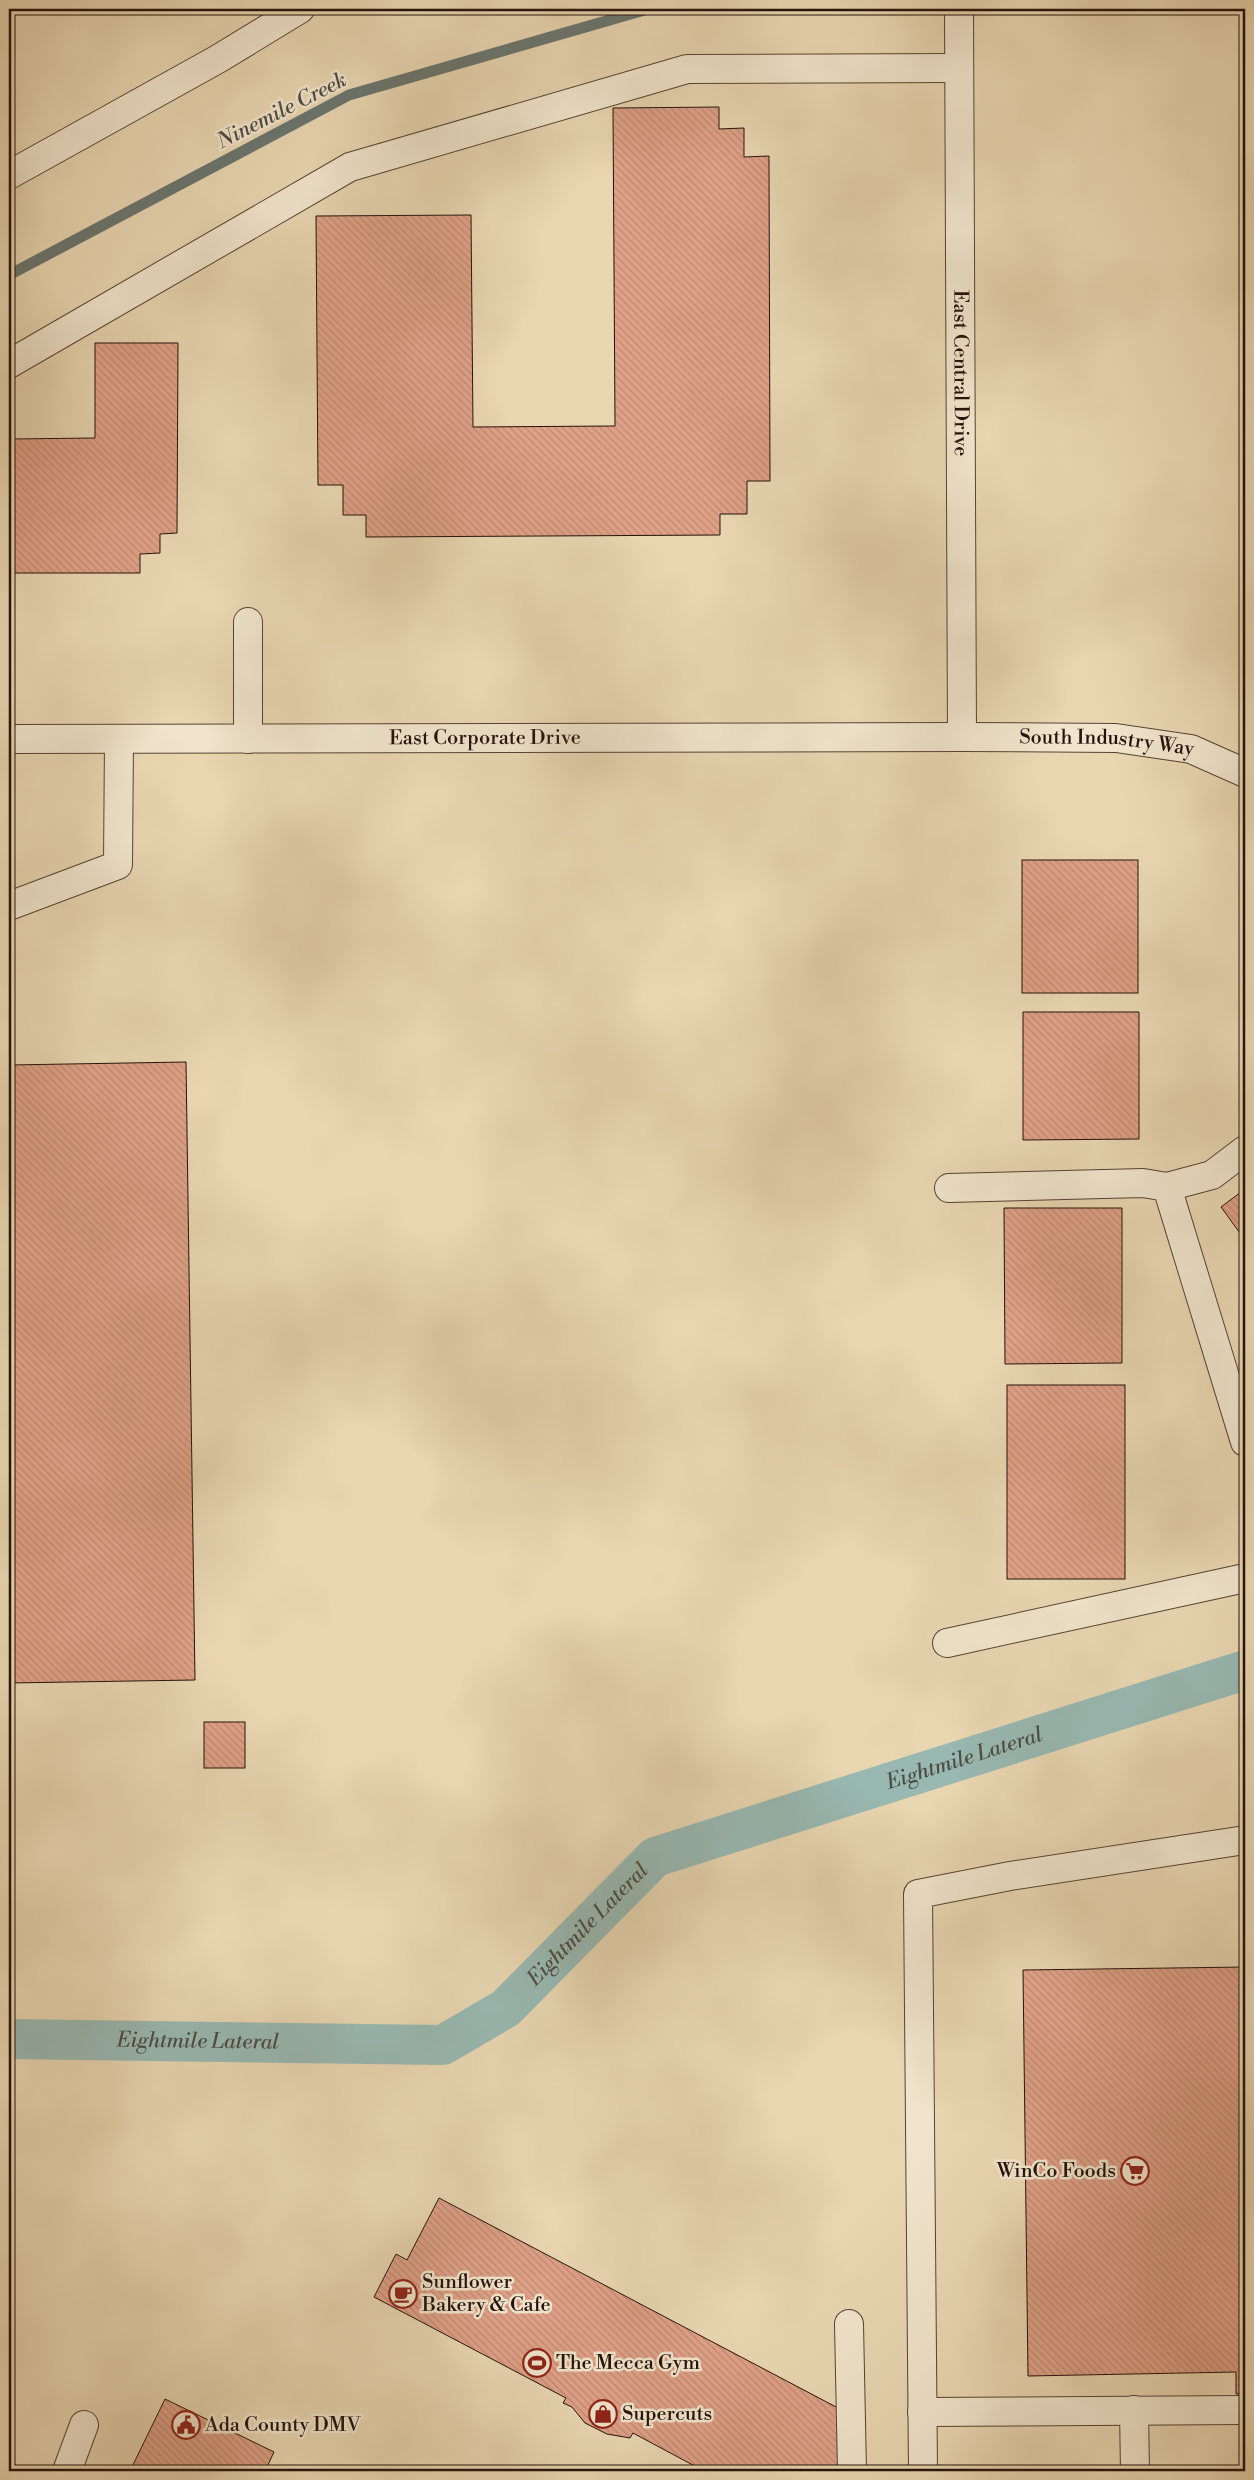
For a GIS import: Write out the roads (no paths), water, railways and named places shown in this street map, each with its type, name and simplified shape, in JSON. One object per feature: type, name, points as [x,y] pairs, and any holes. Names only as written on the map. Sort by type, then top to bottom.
[{"type":"street","points":[[9,175],[218,59],[300,9]]},
{"type":"street","name":"East Central Drive","points":[[959,9],[962,736]]},
{"type":"street","points":[[9,364],[350,167],[687,69],[958,68]]},
{"type":"street","points":[[248,622],[248,739]]},
{"type":"street","name":"East Corporate Drive","points":[[9,739],[962,736]]},
{"type":"street","name":"South Industry Way","points":[[962,736],[1116,738],[1191,749],[1245,773]]},
{"type":"street","points":[[9,906],[118,865],[119,739]]},
{"type":"street","points":[[948,1188],[1143,1182],[1167,1187],[1212,1175],[1245,1150]]},
{"type":"street","points":[[1167,1187],[1245,1442]]},
{"type":"street","points":[[947,1643],[1245,1578]]},
{"type":"street","points":[[923,2471],[918,1894],[1010,1876],[1245,1840]]},
{"type":"street","points":[[849,2324],[852,2471]]},
{"type":"street","points":[[1134,2410],[1136,2471]]},
{"type":"street","points":[[922,2412],[1245,2410]]},
{"type":"street","points":[[67,2471],[84,2425]]},
{"type":"waterway","name":"Ninemile Creek","points":[[9,275],[349,95],[648,9]]},
{"type":"waterway","name":"Eightmile Lateral","points":[[9,2039],[443,2045],[506,2008],[655,1857],[1245,1670]]},
{"type":"place","name":"WinCo Foods","points":[[1135,2171]]},
{"type":"place","name":"Sunflower Bakery & Cafe","points":[[403,2294]]},
{"type":"place","name":"The Mecca Gym","points":[[537,2363]]},
{"type":"place","name":"Supercuts","points":[[603,2414]]},
{"type":"place","name":"Ada County DMV","points":[[186,2425]]}]
